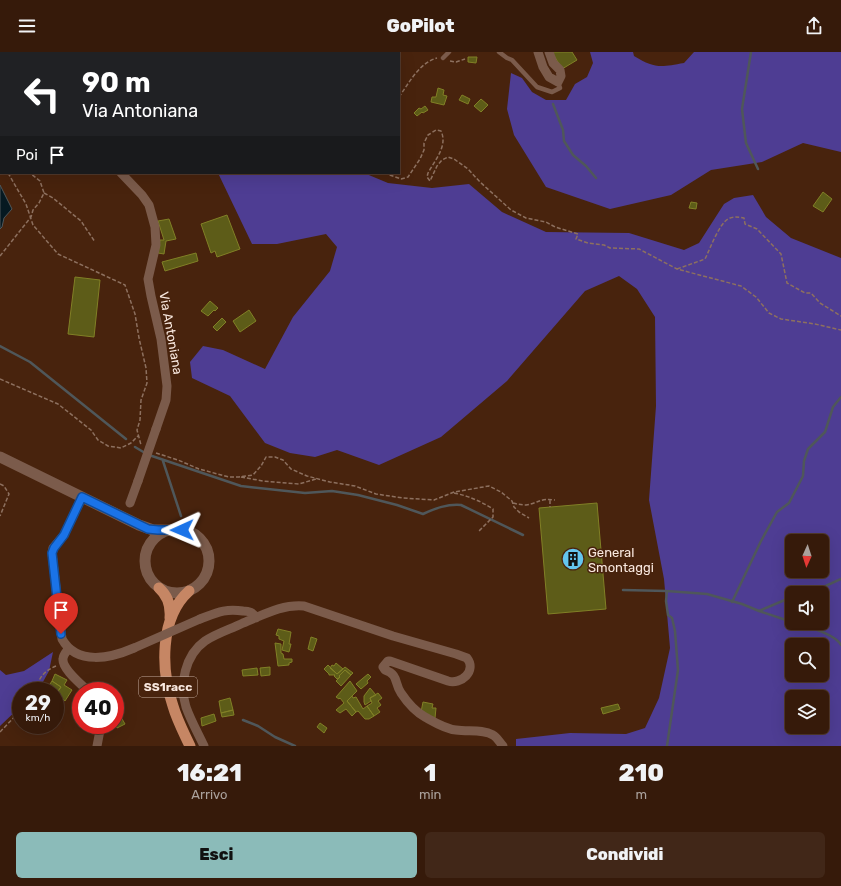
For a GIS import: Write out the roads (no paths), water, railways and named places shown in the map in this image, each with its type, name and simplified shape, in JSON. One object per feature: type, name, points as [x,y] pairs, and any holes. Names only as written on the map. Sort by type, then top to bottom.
[{"type":"main road","name":"SS1racc","points":[[159,588],[164,592],[169,604],[170,614],[166,649],[166,678],[173,707],[190,746]]},
{"type":"main road","name":"SS1racc","points":[[169,624],[180,599],[189,591]]},
{"type":"street","points":[[538,52],[543,67],[549,77],[558,82],[561,76],[560,70],[553,63],[549,52]]},
{"type":"street","name":"Via Antoniana","points":[[122,174],[142,195],[149,205],[155,227],[156,245],[148,278],[150,296],[160,339],[167,386],[166,400],[130,503]]},
{"type":"street","points":[[0,457],[139,525],[153,530],[172,530],[182,530],[196,536],[206,547],[209,557],[208,567],[205,576],[199,584],[189,591],[180,593],[169,592],[159,588],[151,580],[146,571],[145,560],[153,540],[162,533],[172,530]]},
{"type":"street","points":[[82,497],[64,535],[52,553],[61,634],[65,644],[69,648],[82,655],[98,658],[115,656],[200,619],[227,609],[249,612],[256,618]]},
{"type":"street","points":[[139,525],[146,531],[149,540],[149,547]]},
{"type":"street","points":[[204,746],[190,716],[184,698],[183,687],[187,666],[198,647],[213,636],[275,609],[295,605],[304,606],[393,636],[467,658],[470,662],[470,671],[467,676],[455,682],[448,681],[390,661],[388,661],[383,667],[385,670],[392,672],[400,692],[411,705],[424,716],[444,727],[456,730],[484,732],[493,735],[503,746]]},
{"type":"street","points":[[69,648],[64,654],[63,664],[79,682]]},
{"type":"street","points":[[98,746],[100,734]]},
{"type":"lane","points":[[444,58],[449,52]]},
{"type":"lane","points":[[499,52],[512,60],[537,87],[552,92],[560,88],[558,82]]},
{"type":"water","points":[[0,185],[12,209],[4,218],[0,229]]},
{"type":"waterway","points":[[751,52],[742,109],[746,143],[758,169]]},
{"type":"waterway","points":[[553,104],[563,130],[564,141],[573,155],[586,166],[596,178]]},
{"type":"waterway","points":[[0,346],[30,362],[126,439]]},
{"type":"waterway","points":[[732,602],[761,541],[777,512],[789,503],[803,476],[804,461],[808,449],[825,432],[833,407],[841,397]]},
{"type":"waterway","points":[[135,447],[145,453]]},
{"type":"waterway","points":[[149,455],[241,486],[305,493],[332,491],[358,495],[397,505],[423,514],[442,507],[461,505],[523,535]]},
{"type":"waterway","points":[[163,461],[181,516]]},
{"type":"waterway","points":[[826,586],[841,579]]},
{"type":"waterway","points":[[623,590],[707,594],[742,604],[785,620]]},
{"type":"waterway","points":[[667,591],[666,601],[668,615],[672,618],[675,631],[678,670],[667,746]]},
{"type":"waterway","points":[[759,611],[785,600]]},
{"type":"waterway","points":[[817,630],[833,637],[841,645]]},
{"type":"waterway","points":[[243,720],[258,726],[275,737],[295,746]]},
{"type":"place","name":"General Smontaggi","points":[[573,559]]}]
